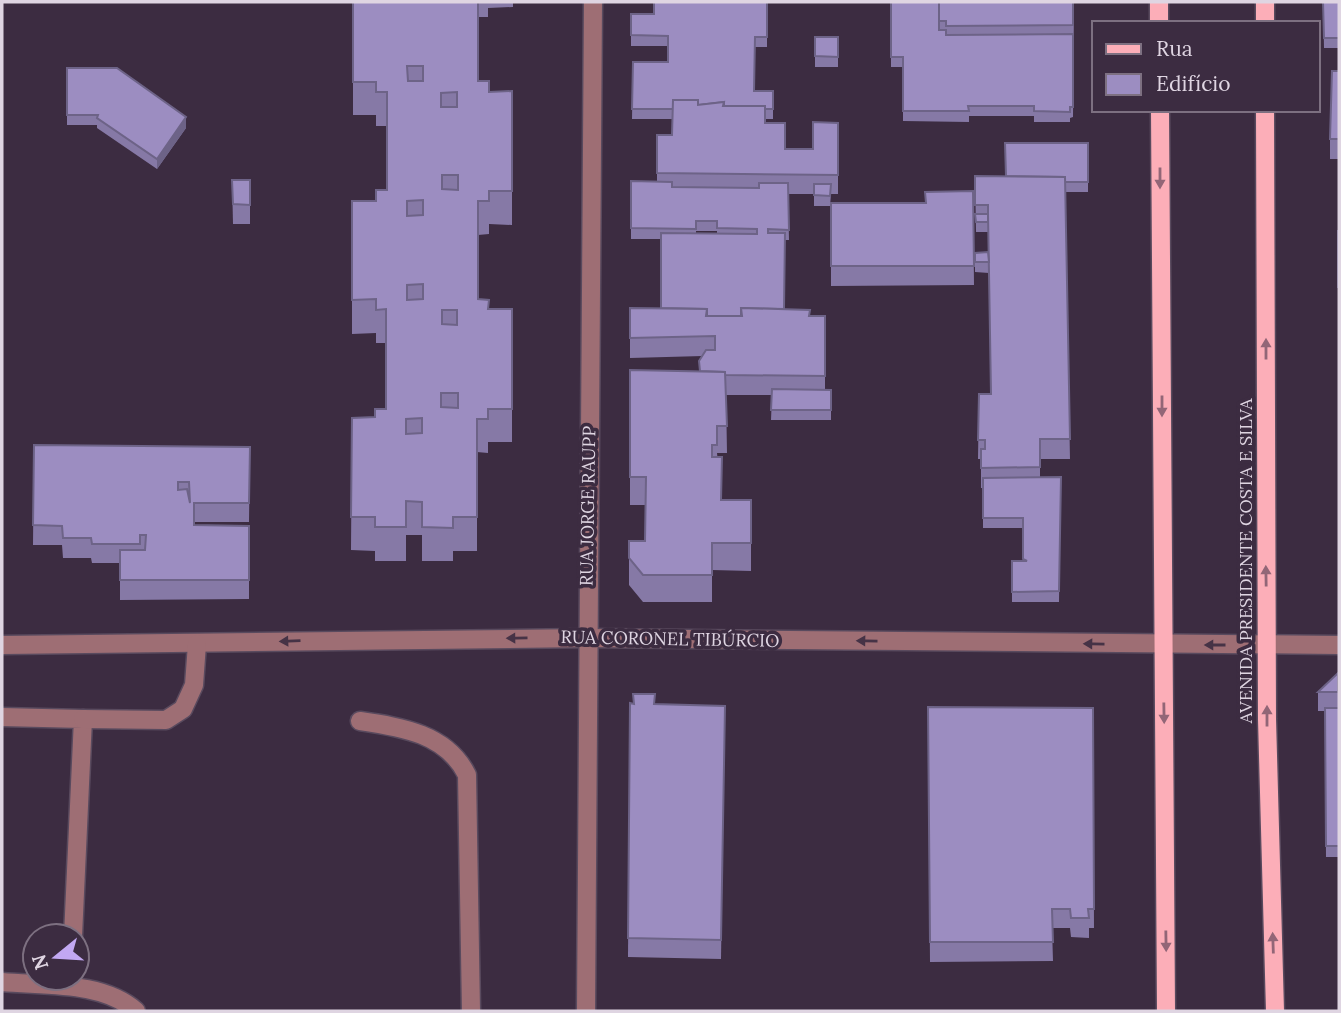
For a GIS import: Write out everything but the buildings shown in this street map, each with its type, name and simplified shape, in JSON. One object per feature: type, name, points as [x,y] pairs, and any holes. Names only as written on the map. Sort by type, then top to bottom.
[{"type":"main road","points":[[1159,2],[1159,21]]},
{"type":"main road","points":[[1265,2],[1265,21]]},
{"type":"main road","points":[[1160,112],[1166,1011]]},
{"type":"main road","name":"AVENIDA PRESIDENTE COSTA E SILVA","points":[[1265,112],[1268,644],[1275,1011]]},
{"type":"street","name":"RUA JORGE RAUPP","points":[[586,1011],[593,2]]},
{"type":"street","name":"RUA CORONEL TIBÚRCIO","points":[[2,645],[587,638],[1339,645]]},
{"type":"street","points":[[2,717],[166,719],[183,709],[194,685],[197,644]]},
{"type":"street","points":[[74,922],[83,719]]},
{"type":"street","points":[[360,720],[397,726],[437,741],[458,757],[467,775],[471,1011]]},
{"type":"street","points":[[2,982],[21,982]]},
{"type":"street","points":[[91,988],[127,1003],[136,1011]]}]
